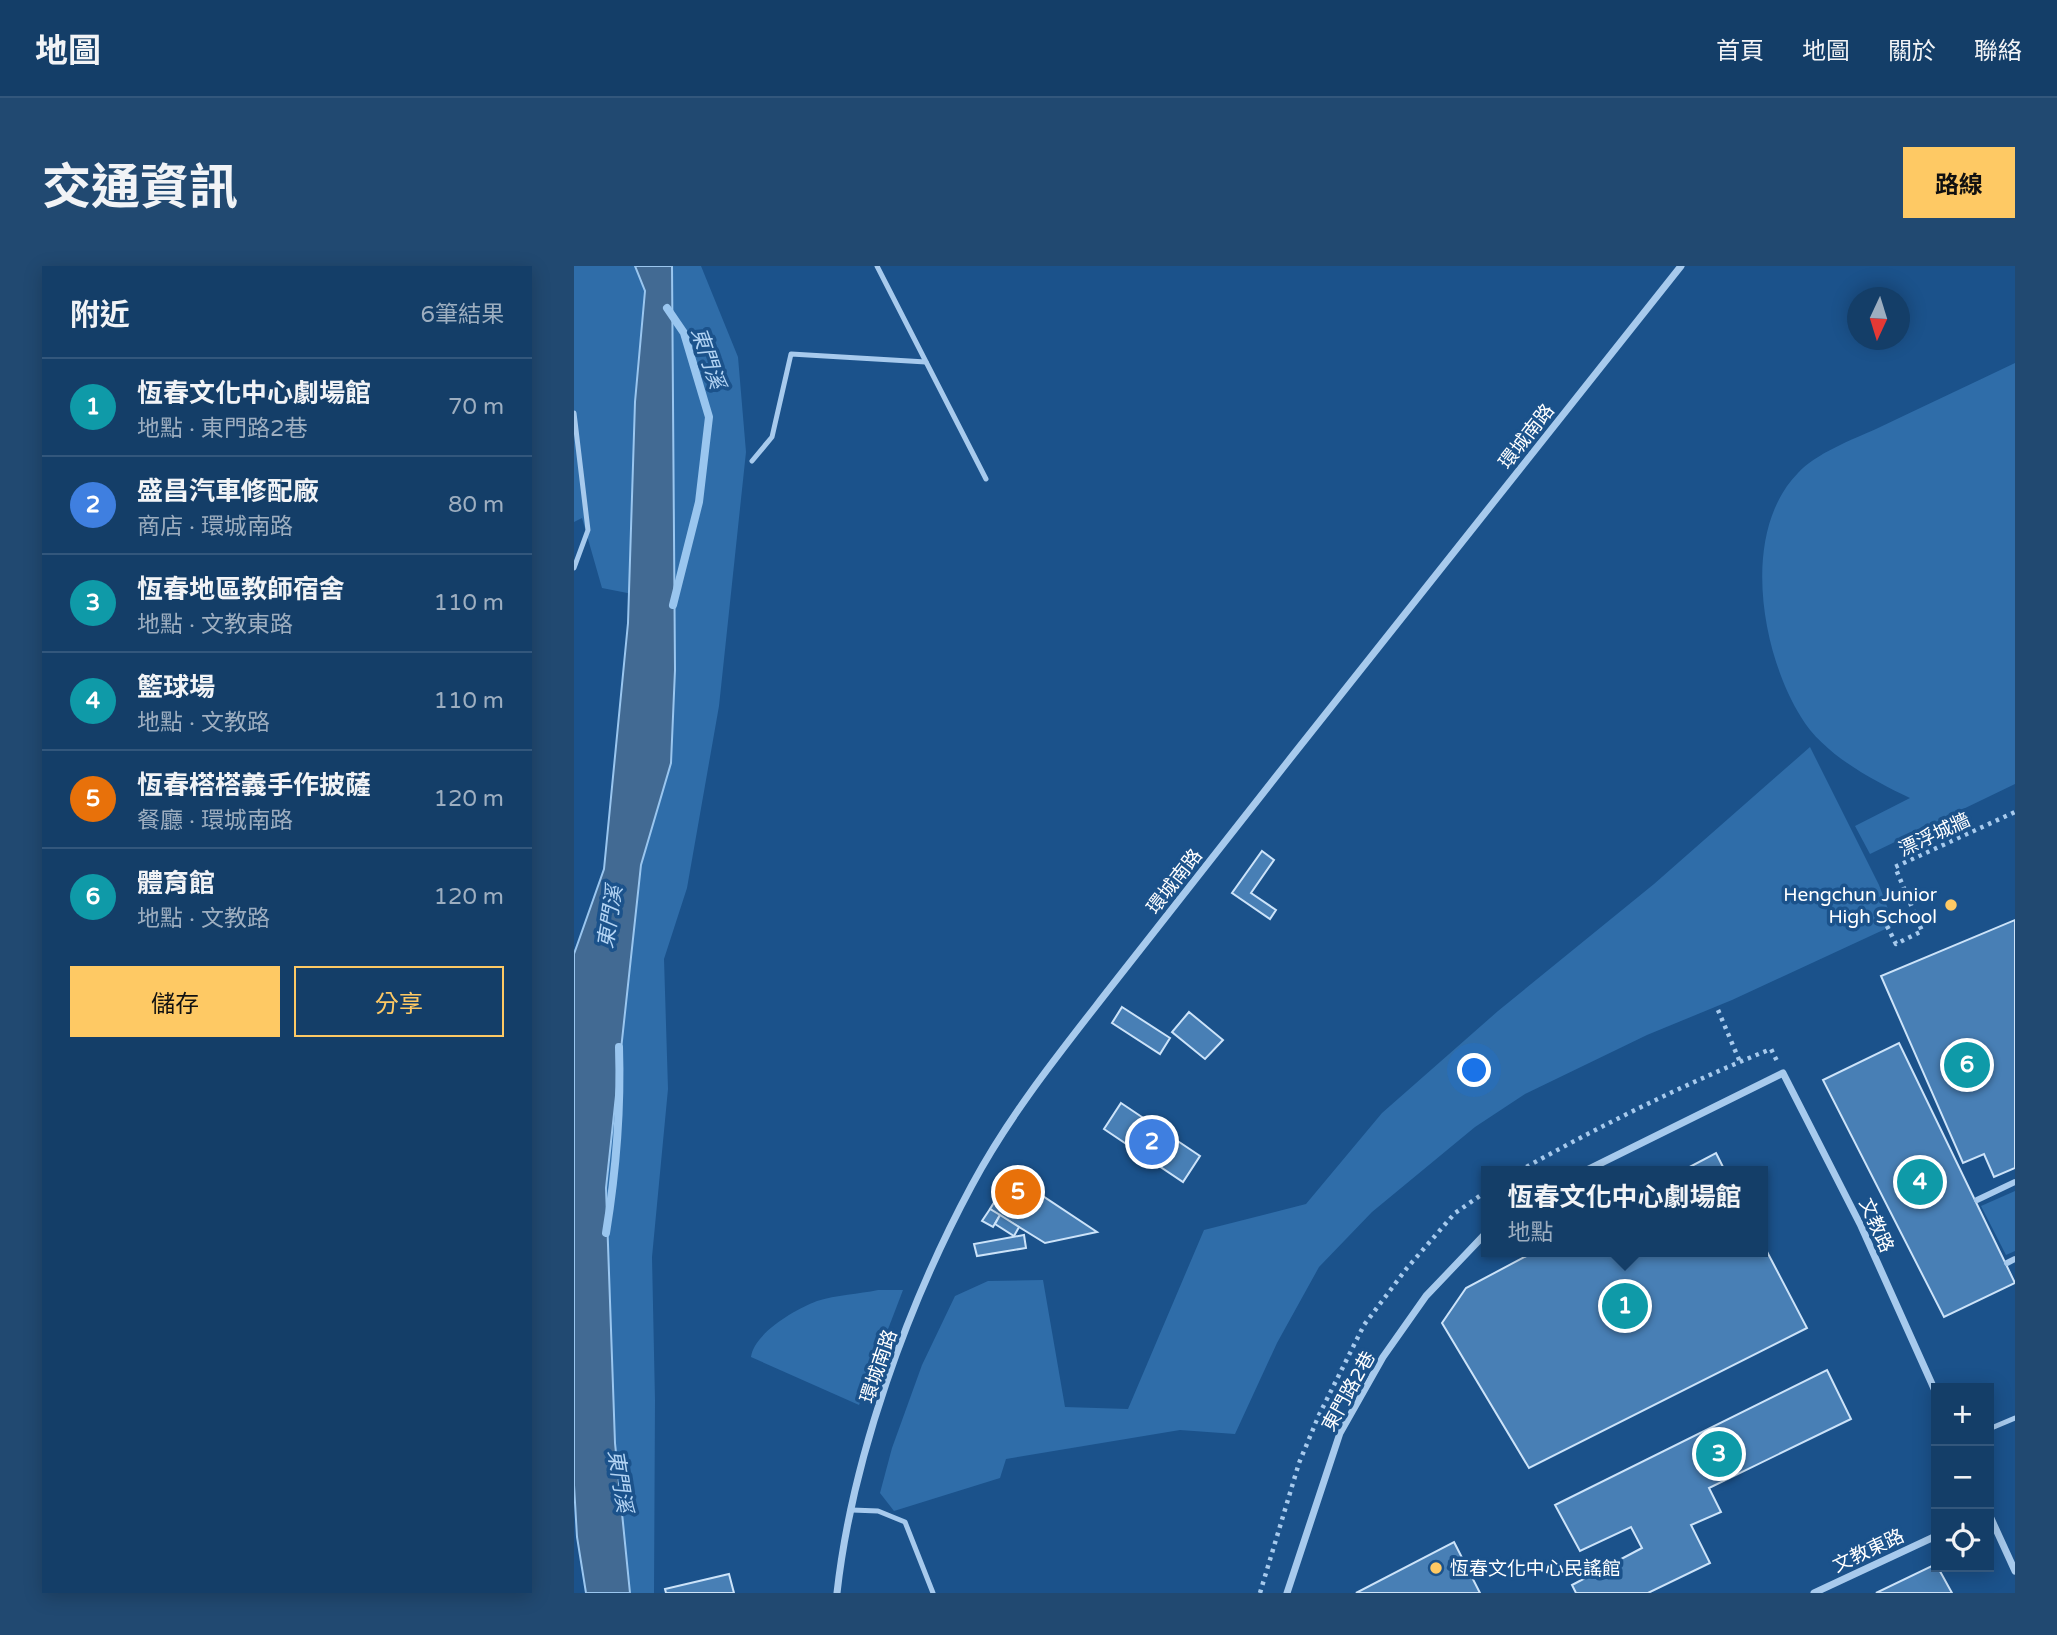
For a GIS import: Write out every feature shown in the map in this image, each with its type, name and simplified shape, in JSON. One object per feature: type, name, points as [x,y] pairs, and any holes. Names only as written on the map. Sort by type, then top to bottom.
[{"type":"street","name":"環城南路","points":[[836,1593],[840,1564],[866,1454],[894,1363],[929,1274],[972,1184],[1023,1102],[1231,833],[1681,266]]},
{"type":"street","points":[[1595,1166],[1783,1073]]},
{"type":"street","name":"文教路","points":[[1783,1073],[1856,1214],[1932,1383]]},
{"type":"street","points":[[1977,1200],[2015,1182]]},
{"type":"street","name":"東門路2巷","points":[[1287,1593],[1339,1433],[1383,1357],[1426,1296],[1481,1238]]},
{"type":"street","points":[[2007,1263],[2015,1259]]},
{"type":"street","points":[[1994,1525],[2015,1571]]},
{"type":"street","name":"文教東路","points":[[1814,1593],[1931,1538]]},
{"type":"lane","points":[[877,266],[986,479]]},
{"type":"lane","points":[[752,460],[772,437],[791,354],[926,362]]},
{"type":"lane","points":[[574,413],[588,530],[574,568]]},
{"type":"lane","points":[[1994,1427],[2015,1418]]},
{"type":"lane","points":[[852,1510],[878,1511],[905,1522],[933,1593]]},
{"type":"path","name":"漂浮城牆","points":[[1887,926],[1896,944],[1922,932],[1895,867],[2015,812]]},
{"type":"path","points":[[1718,1010],[1740,1062]]},
{"type":"path","points":[[1528,1166],[1585,1135],[1771,1049],[1783,1073]]},
{"type":"shaded area","points":[[574,266],[701,266],[738,357],[746,452],[719,706],[687,888],[664,959],[668,1089],[652,1257],[655,1400],[654,1593],[595,1593],[574,1345],[574,950],[598,901],[673,602],[602,588],[582,518],[574,522]]},
{"type":"shaded area","points":[[2015,363],[2015,784],[1870,854],[1855,826],[1910,798],[1849,765],[1822,743],[1801,717],[1787,691],[1767,627],[1763,593],[1763,559],[1768,527],[1780,498],[1798,473],[1824,453]]},
{"type":"shaded area","points":[[1810,747],[1879,885],[1894,925],[1732,1000],[1647,1035],[1525,1094],[1475,1127],[1372,1212],[1319,1267],[1277,1343],[1235,1434],[1180,1430],[1006,1459],[1000,1478],[894,1511],[880,1493],[892,1448],[922,1365],[955,1296],[988,1281],[1043,1280],[1065,1407],[1128,1409],[1204,1230],[1306,1204],[1382,1113],[1498,1011],[1654,884]]},
{"type":"shaded area","points":[[2015,1191],[2015,1251],[2006,1255],[1981,1206]]},
{"type":"shaded area","points":[[878,1290],[903,1290],[859,1405],[751,1357],[754,1348],[768,1331],[798,1310],[824,1299]]},
{"type":"water","points":[[635,266],[672,266],[675,670],[671,763],[641,865],[606,1188],[615,1443],[630,1593],[586,1593],[577,1537],[574,1485],[574,954],[604,869],[628,623],[635,402],[645,291]]},
{"type":"building","points":[[1262,851],[1274,860],[1251,893],[1276,910],[1270,919],[1232,893]]},
{"type":"building","points":[[2015,920],[2015,1168],[1994,1177],[1984,1154],[1963,1163],[1881,976]]},
{"type":"building","points":[[1122,1007],[1170,1038],[1160,1054],[1112,1023]]},
{"type":"building","points":[[1189,1012],[1223,1040],[1205,1059],[1172,1032]]},
{"type":"building","points":[[1899,1043],[2015,1283],[1944,1317],[1823,1080]]},
{"type":"building","points":[[1121,1103],[1200,1156],[1183,1182],[1104,1129]]},
{"type":"building","points":[[1716,1153],[1722,1166],[1691,1166]]},
{"type":"building","points":[[1011,1175],[1097,1232],[1045,1243],[990,1209]]},
{"type":"building","points":[[990,1209],[1000,1215],[993,1227],[982,1221]]},
{"type":"building","points":[[1000,1215],[1019,1227],[1014,1236],[995,1224]]},
{"type":"building","points":[[1024,1235],[1026,1248],[977,1256],[974,1244]]},
{"type":"building","points":[[1768,1254],[1807,1328],[1529,1468],[1442,1323],[1466,1288],[1525,1257],[1768,1257]]},
{"type":"building","points":[[1827,1370],[1851,1419],[1709,1488],[1721,1512],[1691,1525],[1710,1563],[1648,1593],[1576,1593],[1572,1585],[1642,1548],[1631,1527],[1580,1551],[1555,1505]]},
{"type":"building","name":"恆春文化中心民謠館","points":[[1454,1542],[1480,1593],[1356,1593]]},
{"type":"building","points":[[1931,1566],[1931,1572],[1940,1572],[1952,1593],[1876,1593]]},
{"type":"building","points":[[729,1574],[734,1593],[666,1593],[665,1589]]},
{"type":"waterway","name":"東門溪","points":[[667,308],[684,333],[709,417],[699,502],[673,605]]},
{"type":"waterway","name":"東門溪","points":[[606,1233],[617,1140],[619,1047]]},
{"type":"place","name":"Hengchun Junior High School","points":[[1951,905]]},
{"type":"place","name":"體育館","points":[[1967,1065]]},
{"type":"place","name":"盛昌汽車修配廠","points":[[1152,1142]]},
{"type":"place","name":"籃球場","points":[[1920,1182]]},
{"type":"place","name":"恆春榙榙義手作披薩","points":[[1018,1192]]},
{"type":"place","name":"恆春文化中心劇場館","points":[[1625,1306]]},
{"type":"place","name":"恆春地區教師宿舍","points":[[1719,1454]]},
{"type":"place","name":"恆春文化中心民謠館","points":[[1436,1568]]}]
